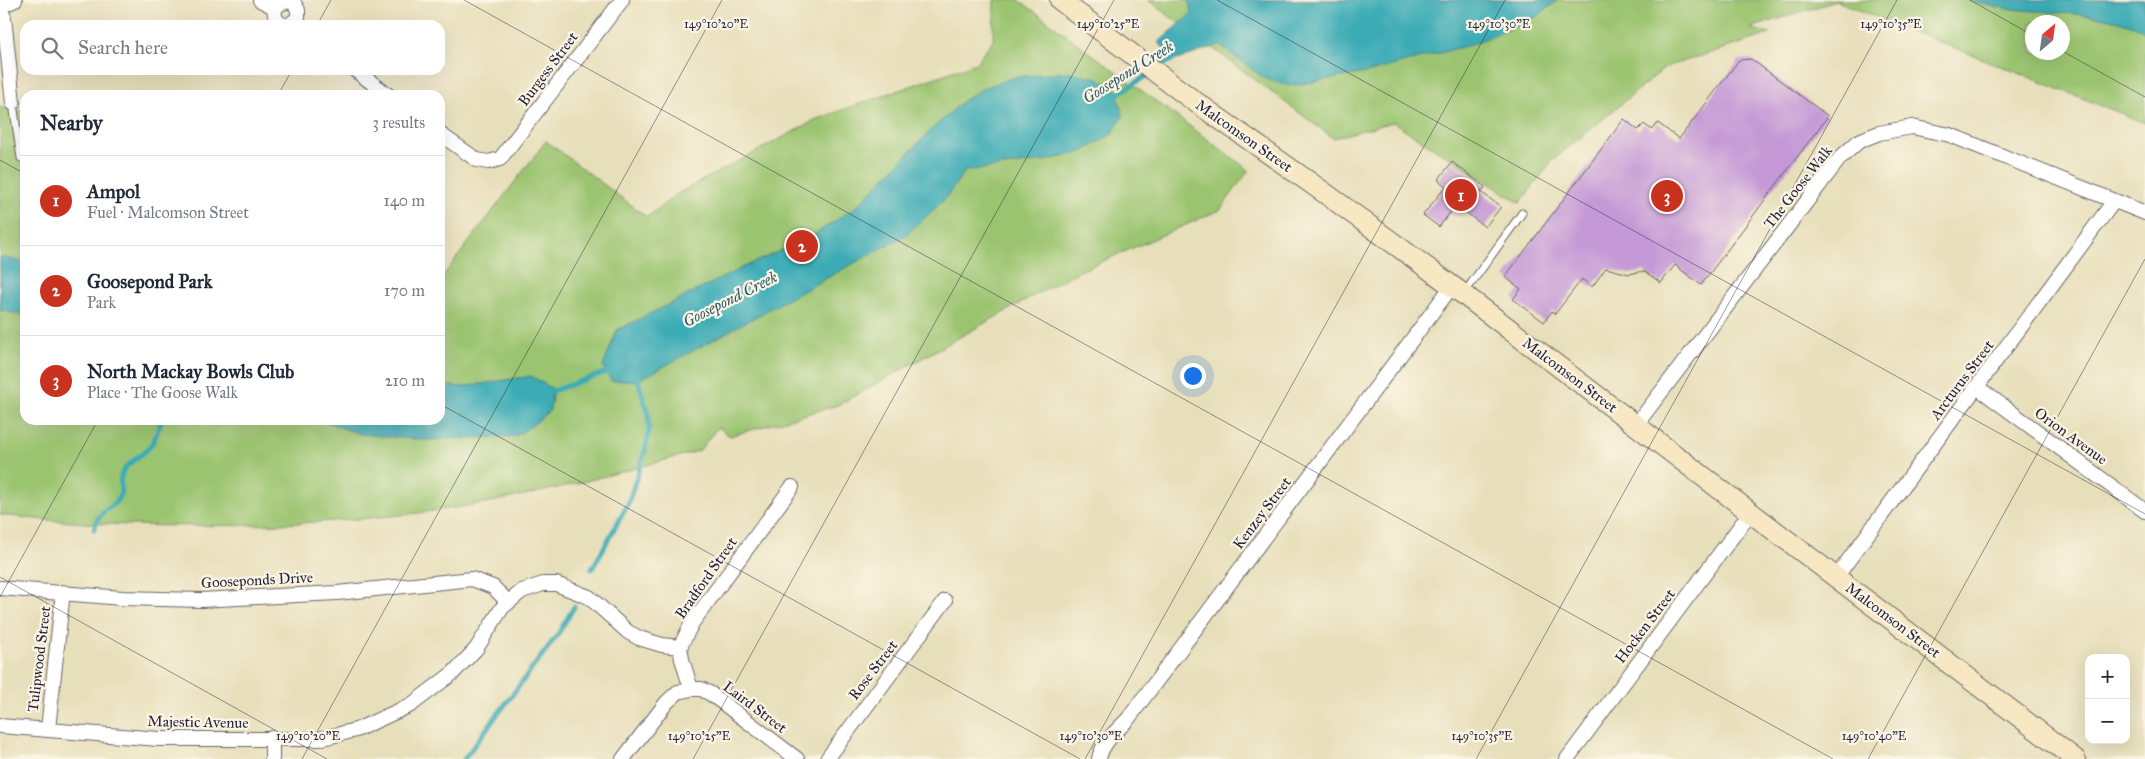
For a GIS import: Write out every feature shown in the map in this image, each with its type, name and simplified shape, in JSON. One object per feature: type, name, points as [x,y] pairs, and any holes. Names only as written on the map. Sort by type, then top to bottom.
[{"type":"main road","name":"Malcomson Street","points":[[1060,0],[1190,98],[1458,290],[2075,759]]},
{"type":"street","points":[[13,103],[4,17],[0,8],[15,0]]},
{"type":"street","points":[[260,0],[276,8]]},
{"type":"street","name":"Burgess Street","points":[[445,138],[476,160],[488,162],[500,159],[622,0]]},
{"type":"street","points":[[278,20],[275,18],[276,8],[283,2],[295,2],[299,20]]},
{"type":"street","points":[[362,75],[381,90]]},
{"type":"street","name":"The Goose Walk","points":[[1636,425],[1840,158],[1859,142],[1879,133],[1912,127],[1950,135],[2145,213]]},
{"type":"street","name":"Arcturus Street","points":[[1836,577],[2114,202]]},
{"type":"street","name":"Kenzey Street","points":[[1099,759],[1105,743],[1128,719],[1458,290]]},
{"type":"street","name":"Orion Avenue","points":[[1977,387],[2145,511]]},
{"type":"street","name":"Bradford Street","points":[[680,647],[705,603],[792,487]]},
{"type":"street","name":"Hocken Street","points":[[1567,759],[1750,513]]},
{"type":"street","name":"Gooseponds Drive","points":[[0,588],[122,598],[201,600],[338,593],[472,580],[493,587],[508,602]]},
{"type":"street","name":"Majestic Avenue","points":[[0,726],[158,739],[319,739],[356,730],[412,705],[453,673],[476,649],[502,608],[508,602],[522,591],[543,584],[556,584],[589,597],[628,632],[662,645],[680,647]]},
{"type":"street","name":"Tulipwood Street","points":[[48,729],[63,592]]},
{"type":"street","name":"Rose Street","points":[[827,759],[945,601]]},
{"type":"street","points":[[623,759],[667,702],[678,692],[692,689],[682,660],[680,647]]},
{"type":"street","name":"Laird Street","points":[[692,689],[701,689],[711,694],[797,759]]},
{"type":"street","points":[[272,738],[272,759]]},
{"type":"lane","points":[[13,103],[20,151]]},
{"type":"lane","points":[[1458,290],[1522,213]]},
{"type":"green space","points":[[994,0],[1019,0],[1249,170],[1220,210],[1071,275],[838,405],[730,436],[718,427],[699,451],[516,497],[451,509],[385,517],[253,525],[158,526],[95,524],[0,515],[0,107],[20,111],[20,425],[445,425],[445,273],[546,141],[647,217],[677,194],[817,119],[976,63],[993,40]]},
{"type":"green space","points":[[1148,0],[2145,0],[2145,123],[1836,1],[1750,28],[1770,34],[1666,67],[1552,161],[1520,203],[1393,122],[1333,138]]},
{"type":"water","points":[[1188,0],[1558,0],[1535,18],[1473,44],[1366,73],[1289,86],[1265,79],[1219,45],[1177,60],[1158,43],[1192,13]]},
{"type":"water","points":[[1966,0],[2145,0],[2145,31],[2113,20],[2080,14],[2012,9]]},
{"type":"water","points":[[1070,72],[1098,78],[1117,91],[1123,116],[1112,134],[1082,152],[1044,161],[965,171],[944,200],[906,235],[639,380],[611,381],[603,366],[617,330],[744,267],[811,237],[856,207],[930,131],[964,100],[986,87],[1015,77]]},
{"type":"water","points":[[0,257],[20,261],[20,315],[0,310]]},
{"type":"water","points":[[531,376],[553,389],[550,410],[516,436],[425,440],[360,434],[335,425],[445,425],[445,385],[462,387]]},
{"type":"building","points":[[1751,59],[1828,116],[1701,285],[1675,265],[1661,283],[1644,271],[1629,274],[1606,268],[1592,287],[1582,279],[1555,314],[1552,311],[1544,322],[1513,299],[1521,289],[1505,277],[1624,119],[1638,130],[1644,124],[1652,130],[1658,123],[1679,139],[1739,60]]},
{"type":"building","points":[[1452,162],[1485,187],[1481,192],[1501,207],[1485,227],[1456,205],[1439,227],[1423,215],[1446,186],[1438,180]]},
{"type":"waterway","name":"Goosepond Creek","points":[[1159,68],[1179,55]]},
{"type":"waterway","name":"Goosepond Creek","points":[[1112,98],[1149,74]]},
{"type":"waterway","name":"Goosepond Creek","points":[[547,393],[612,370]]},
{"type":"waterway","points":[[592,569],[628,504],[645,451],[649,429],[648,413],[636,374]]},
{"type":"waterway","points":[[94,529],[102,513],[113,505],[119,497],[121,474],[129,464],[151,445],[160,425]]},
{"type":"waterway","points":[[464,759],[558,634],[574,607]]},
{"type":"place","name":"Ampol","points":[[1461,195]]},
{"type":"place","name":"North Mackay Bowls Club","points":[[1667,196]]},
{"type":"place","name":"Goosepond Park","points":[[802,246]]}]
